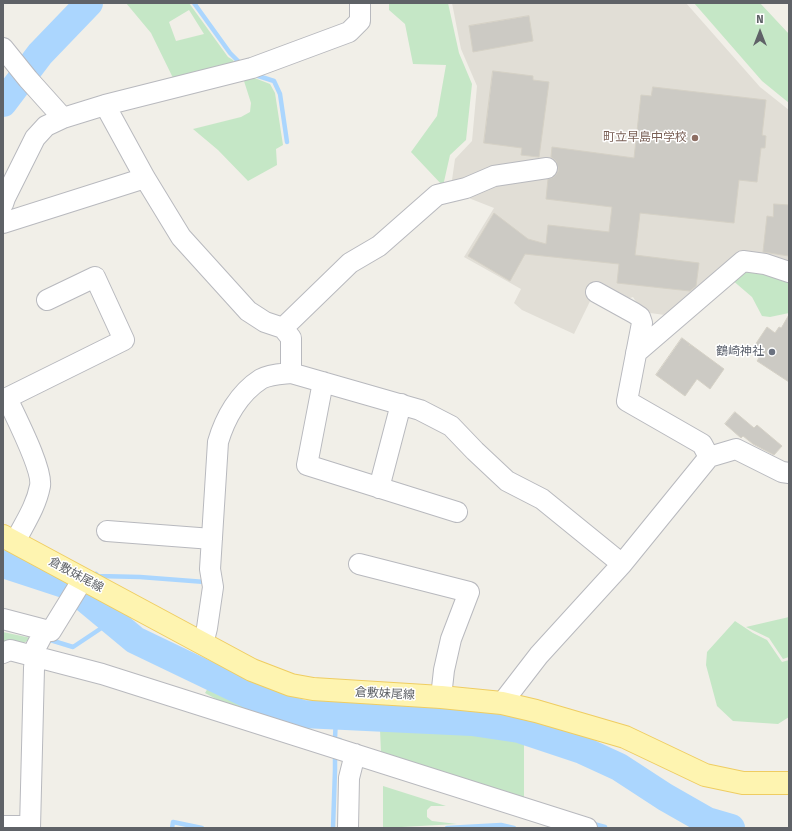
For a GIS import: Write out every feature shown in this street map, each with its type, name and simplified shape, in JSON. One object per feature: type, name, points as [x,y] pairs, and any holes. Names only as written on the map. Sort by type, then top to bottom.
[{"type":"main road","name":"倉敷妹尾線","points":[[9,539],[77,589],[203,644],[252,670],[291,684],[312,689],[337,692],[441,697],[502,703],[536,711],[625,737],[705,775],[743,782],[789,783]]},
{"type":"street","points":[[3,204],[35,138],[46,126],[63,118],[105,104],[246,70],[349,32],[360,21],[360,3]]},
{"type":"street","points":[[3,48],[63,118]]},
{"type":"street","points":[[105,104],[145,178],[181,237],[248,311],[265,322],[283,328],[291,338],[291,373]]},
{"type":"street","points":[[283,328],[350,263],[379,246],[437,195],[466,188],[494,176],[547,168]]},
{"type":"street","points":[[3,223],[145,178]]},
{"type":"street","points":[[636,353],[743,261],[765,264],[789,272]]},
{"type":"street","points":[[9,539],[33,509],[40,485],[38,467],[7,398],[124,340],[95,277],[47,300]]},
{"type":"street","points":[[596,292],[640,317],[642,323],[626,401],[702,444],[709,457]]},
{"type":"street","points":[[203,644],[213,587],[210,569],[218,442],[222,427],[231,411],[248,390],[262,379],[272,375],[291,373],[401,404],[420,410],[451,426],[507,481],[542,499],[622,564]]},
{"type":"street","points":[[323,382],[307,465],[457,512]]},
{"type":"street","points":[[380,488],[401,404]]},
{"type":"street","points":[[502,703],[539,655],[622,564],[709,457],[736,449],[782,472],[789,473]]},
{"type":"street","points":[[107,531],[212,539]]},
{"type":"street","points":[[359,564],[469,592],[451,639],[444,670],[441,697]]},
{"type":"street","points":[[3,826],[30,827],[38,649],[77,589]]},
{"type":"street","points":[[3,619],[38,649],[102,674],[354,759],[587,828]]},
{"type":"street","points":[[5,651],[38,649]]},
{"type":"street","points":[[348,828],[349,778],[354,759]]},
{"type":"shaded area","points":[[452,3],[686,3],[760,87],[789,110],[789,266],[763,260],[672,316],[643,312],[633,297],[630,298],[597,287],[574,334],[522,310],[514,303],[521,289],[464,257],[494,208],[461,195],[451,187],[455,159],[472,141],[477,86],[461,49]]},
{"type":"green space","points":[[126,3],[189,3],[228,57],[233,60],[236,65],[174,80],[151,33]],"holes":[[[189,10],[204,34],[176,41],[169,22]]]},
{"type":"green space","points":[[389,3],[448,3],[459,53],[472,84],[466,140],[450,155],[443,186],[411,152],[437,116],[446,65],[413,64],[405,24],[389,10]]},
{"type":"green space","points":[[694,3],[760,3],[789,34],[789,103],[762,81]]},
{"type":"green space","points":[[248,77],[252,77],[270,84],[275,93],[283,145],[276,149],[277,165],[248,181],[218,150],[193,129],[241,117],[250,112],[251,103],[244,81]]},
{"type":"green space","points":[[742,266],[789,276],[789,313],[770,317],[762,316],[752,297],[731,279]]},
{"type":"green space","points":[[789,617],[789,657],[783,659],[769,638],[746,627]]},
{"type":"green space","points":[[735,621],[767,640],[782,662],[789,660],[789,717],[778,724],[733,721],[717,706],[706,665],[707,652]]},
{"type":"green space","points":[[3,632],[31,638],[18,644],[3,643]]},
{"type":"green space","points":[[208,688],[270,717],[312,729],[313,733],[236,710],[205,693]]},
{"type":"green space","points":[[380,730],[474,734],[524,743],[524,798],[381,752]]},
{"type":"green space","points":[[383,786],[446,806],[431,806],[427,810],[427,817],[432,821],[457,824],[383,828]]},
{"type":"building","points":[[529,16],[533,41],[473,52],[469,26]]},
{"type":"building","points":[[493,71],[533,76],[533,80],[549,82],[539,157],[521,155],[522,148],[484,143]]},
{"type":"building","points":[[653,87],[766,100],[762,135],[766,136],[765,148],[761,148],[757,182],[739,180],[734,223],[640,213],[635,255],[699,263],[696,286],[690,291],[617,283],[619,264],[525,254],[510,281],[468,256],[494,213],[528,239],[546,244],[548,225],[609,232],[612,207],[546,199],[548,179],[554,177],[558,172],[556,161],[551,157],[552,147],[634,158],[641,95],[651,96]]},
{"type":"building","points":[[774,204],[789,205],[789,256],[763,252],[767,216],[773,217]]},
{"type":"building","name":"鶴崎神社","points":[[789,315],[789,382],[757,361],[759,358],[754,354],[757,350],[753,348],[767,327],[775,333],[779,327],[781,328]]},
{"type":"building","points":[[682,338],[724,369],[710,389],[697,379],[685,396],[656,375]]},
{"type":"building","points":[[735,412],[754,428],[757,425],[782,446],[774,455],[753,444],[743,436],[741,438],[725,424]]},
{"type":"waterway","points":[[3,103],[40,54],[89,3]]},
{"type":"waterway","points":[[194,3],[230,53],[242,65]]},
{"type":"waterway","points":[[252,74],[274,81],[280,94],[287,142]]},
{"type":"waterway","points":[[3,564],[70,586],[135,640],[260,700],[303,714],[472,722],[519,729],[582,750],[619,767],[665,797],[707,821],[731,828]]},
{"type":"waterway","points":[[96,574],[98,576],[140,577],[205,582]]},
{"type":"waterway","points":[[47,639],[73,647],[112,621]]},
{"type":"waterway","points":[[336,715],[335,739],[340,740]]},
{"type":"waterway","points":[[333,828],[335,756]]},
{"type":"waterway","points":[[172,828],[173,822],[202,828]]},
{"type":"waterway","points":[[590,823],[605,827]]},
{"type":"waterway","points":[[447,828],[501,825],[514,828]]},
{"type":"place","name":"町立早島中学校","points":[[695,138]]},
{"type":"place","name":"鶴崎神社","points":[[772,352]]}]
